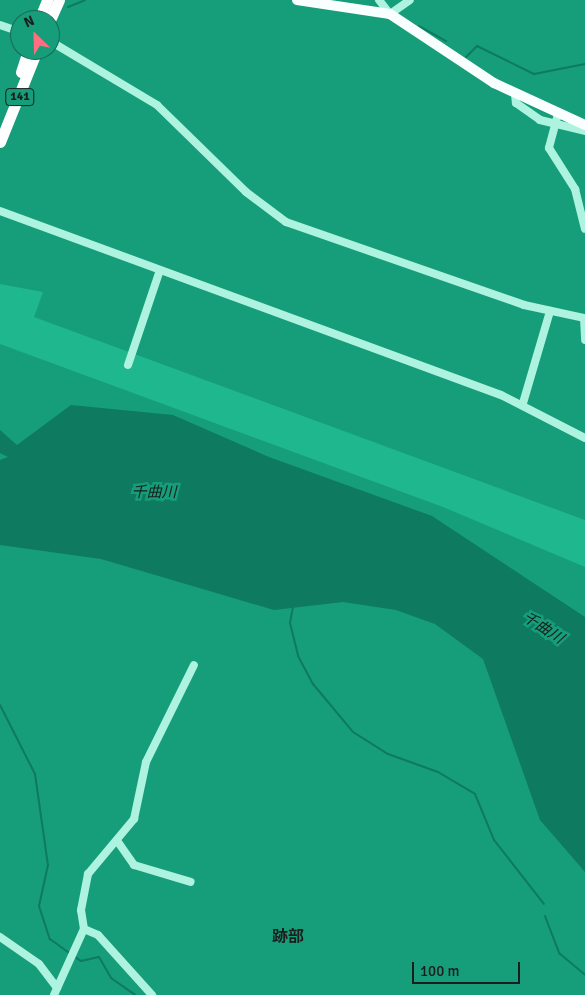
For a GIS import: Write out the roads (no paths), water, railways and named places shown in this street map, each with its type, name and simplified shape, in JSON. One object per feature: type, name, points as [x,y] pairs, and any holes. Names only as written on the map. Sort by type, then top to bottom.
[{"type":"highway","name":"141","points":[[0,133],[25,60]]},
{"type":"highway","name":"141","points":[[0,142],[33,60]]},
{"type":"main road","points":[[297,0],[390,14],[445,54],[515,95],[585,125]]},
{"type":"street","points":[[379,0],[390,14],[410,0]]},
{"type":"street","points":[[60,47],[157,105],[246,192],[286,222],[550,311],[585,316],[585,340]]},
{"type":"street","points":[[515,95],[516,103],[553,124],[585,131]]},
{"type":"street","points":[[558,114],[553,124],[550,153],[575,189],[585,229]]},
{"type":"street","points":[[0,211],[523,404],[585,438]]},
{"type":"street","points":[[128,366],[160,270]]},
{"type":"street","points":[[523,404],[550,311]]},
{"type":"street","points":[[56,991],[84,929],[81,910],[88,874],[118,842],[134,819],[146,762],[194,664]]},
{"type":"street","points":[[118,842],[134,866],[191,882]]},
{"type":"street","points":[[84,929],[98,935],[152,995]]},
{"type":"street","points":[[0,937],[40,964],[56,991]]},
{"type":"water","name":"千曲川","points":[[71,405],[173,415],[269,457],[432,516],[585,617],[585,872],[540,820],[483,659],[435,624],[396,610],[343,602],[274,610],[101,559],[0,545],[0,460],[8,457],[0,453],[0,430],[17,445]]},
{"type":"waterway","points":[[68,7],[85,0]]},
{"type":"waterway","points":[[419,26],[446,41]]},
{"type":"waterway","points":[[466,57],[477,46],[534,74],[585,64]]},
{"type":"waterway","points":[[293,607],[290,623],[298,656],[313,684],[353,732],[388,754],[438,772],[475,794],[494,840],[544,904]]},
{"type":"waterway","points":[[0,705],[35,774],[48,865],[39,906],[50,939],[71,954]]},
{"type":"waterway","points":[[545,916],[559,953],[585,975]]},
{"type":"waterway","points":[[75,957],[81,961],[99,957],[111,978],[135,995]]},
{"type":"district","name":"跡部","points":[[288,937]]}]
